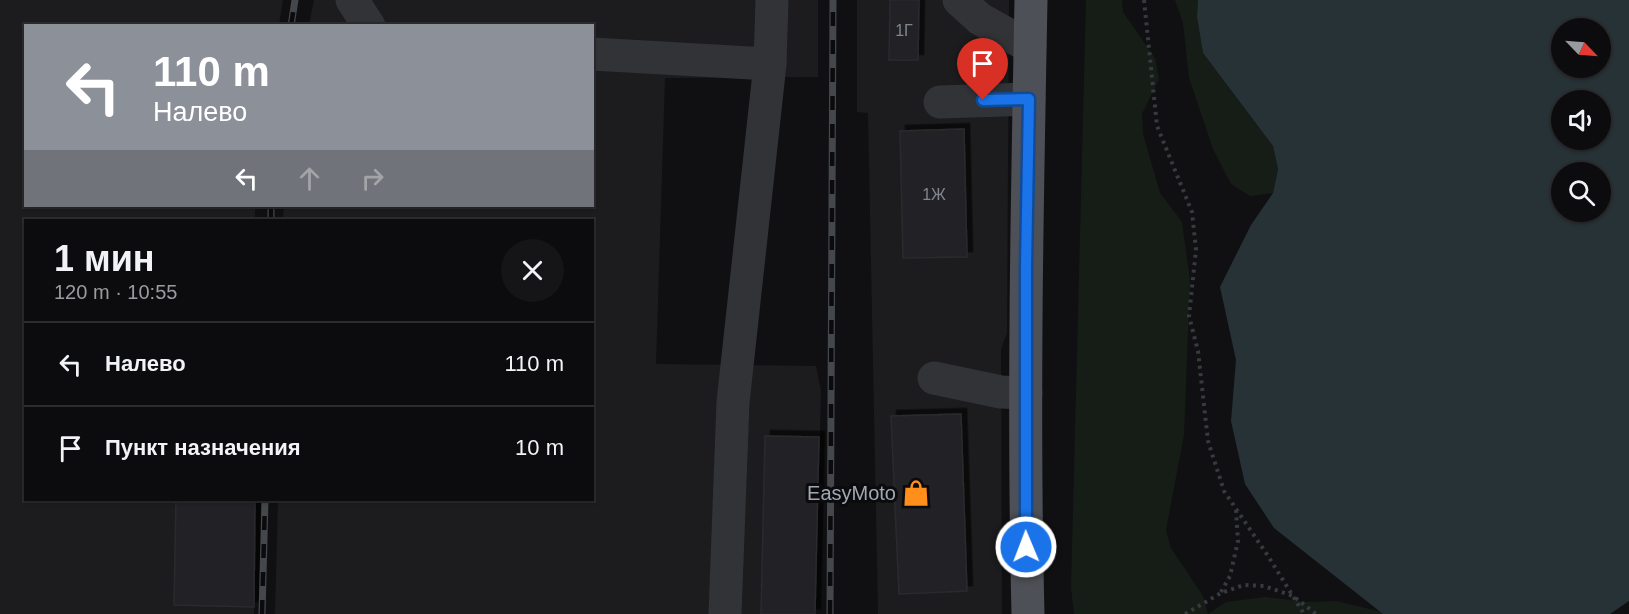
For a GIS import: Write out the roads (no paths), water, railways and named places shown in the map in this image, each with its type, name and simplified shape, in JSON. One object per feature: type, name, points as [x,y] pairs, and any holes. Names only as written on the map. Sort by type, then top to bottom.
[{"type":"main road","points":[[1028,614],[1025,503],[1031,0]]},
{"type":"lane","points":[[352,0],[368,24]]},
{"type":"lane","points":[[725,614],[732,402],[770,64],[772,0]]},
{"type":"lane","points":[[959,0],[980,19],[1030,47]]},
{"type":"lane","points":[[594,54],[770,64]]},
{"type":"lane","points":[[940,102],[1029,99]]},
{"type":"lane","points":[[934,378],[1001,392],[1026,393]]},
{"type":"railway","points":[[291,24],[295,0]]},
{"type":"railway","points":[[830,614],[833,0]]},
{"type":"railway","points":[[271,207],[271,219]]},
{"type":"railway","points":[[262,614],[265,501]]},
{"type":"place","name":"EasyMoto","points":[[916,493]]}]
